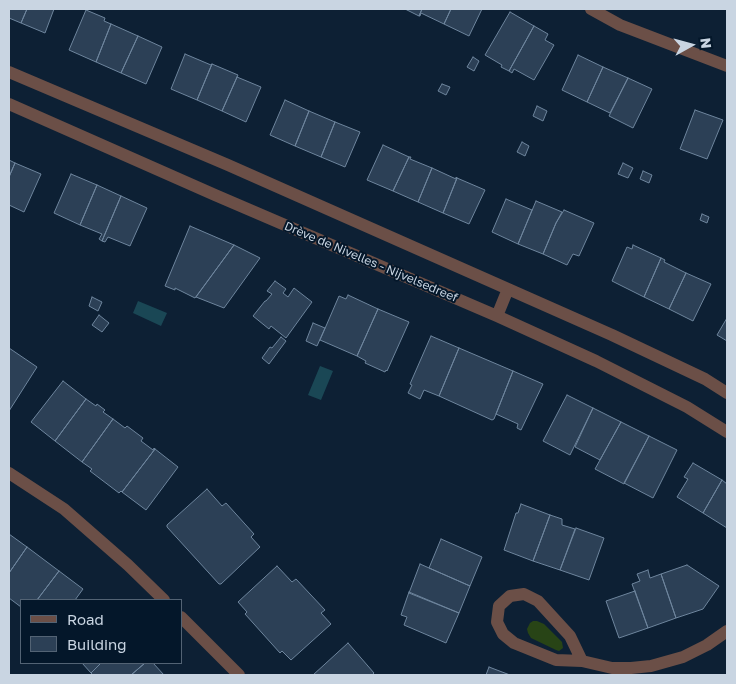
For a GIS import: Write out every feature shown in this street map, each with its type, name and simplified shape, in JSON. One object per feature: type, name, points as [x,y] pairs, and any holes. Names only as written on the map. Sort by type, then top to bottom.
[{"type":"street","points":[[591,9],[620,25],[727,66]]},
{"type":"street","points":[[9,72],[228,165],[508,289],[705,379],[727,393]]},
{"type":"street","name":"Drève de Nivelles - Nijvelsedreef","points":[[9,104],[497,316],[687,407],[727,432]]},
{"type":"street","points":[[497,316],[508,289]]},
{"type":"street","points":[[9,472],[64,509],[128,565],[163,599]]},
{"type":"street","points":[[582,661],[570,636],[538,601],[524,594],[510,596],[500,606],[497,622],[503,634],[514,643],[556,660],[582,661],[612,668],[651,666],[683,657],[707,645],[727,631]]},
{"type":"street","points":[[182,618],[239,675]]},
{"type":"green space","points":[[533,621],[544,624],[562,642],[563,648],[559,651],[531,638],[527,629]]},
{"type":"water","points":[[138,301],[167,313],[161,326],[133,313]]},
{"type":"water","points":[[320,366],[333,371],[321,400],[308,395]]},
{"type":"building","points":[[9,9],[27,9],[21,23],[9,18]]},
{"type":"building","points":[[27,9],[54,9],[45,33],[21,23]]},
{"type":"building","points":[[405,9],[422,9],[419,16]]},
{"type":"building","points":[[422,9],[451,9],[444,24],[421,13],[419,16]]},
{"type":"building","points":[[451,9],[482,9],[469,36],[444,24]]},
{"type":"building","points":[[86,10],[105,18],[104,21],[111,24],[96,62],[69,50]]},
{"type":"building","points":[[510,12],[534,26],[509,71],[485,55]]},
{"type":"building","points":[[111,24],[138,36],[121,73],[96,62]]},
{"type":"building","points":[[534,26],[548,34],[545,40],[554,45],[534,80],[514,69],[512,73],[509,71]]},
{"type":"building","points":[[138,36],[162,47],[146,84],[121,73]]},
{"type":"building","points":[[185,54],[212,64],[197,100],[171,89]]},
{"type":"building","points":[[578,55],[603,67],[587,102],[562,90]]},
{"type":"building","points":[[473,57],[479,61],[474,71],[467,67]]},
{"type":"building","points":[[212,64],[238,75],[222,111],[197,100]]},
{"type":"building","points":[[603,67],[628,78],[610,113],[587,102]]},
{"type":"building","points":[[237,77],[261,87],[246,122],[222,111]]},
{"type":"building","points":[[628,78],[652,89],[633,128],[609,116]]},
{"type":"building","points":[[442,84],[450,87],[446,95],[438,91]]},
{"type":"building","points":[[285,100],[309,111],[295,146],[270,135]]},
{"type":"building","points":[[537,106],[547,111],[543,121],[533,116]]},
{"type":"building","points":[[695,110],[723,120],[707,159],[680,149]]},
{"type":"building","points":[[309,111],[335,122],[321,157],[295,146]]},
{"type":"building","points":[[335,122],[360,132],[345,167],[321,157]]},
{"type":"building","points":[[522,142],[529,146],[525,156],[517,152]]},
{"type":"building","points":[[383,145],[409,157],[393,191],[367,180]]},
{"type":"building","points":[[409,157],[432,168],[418,202],[393,191]]},
{"type":"building","points":[[9,160],[15,163],[9,177]]},
{"type":"building","points":[[15,163],[41,174],[24,212],[9,205],[9,177]]},
{"type":"building","points":[[623,163],[633,168],[628,178],[618,174]]},
{"type":"building","points":[[432,168],[457,178],[443,213],[418,202]]},
{"type":"building","points":[[643,171],[652,175],[649,183],[640,179]]},
{"type":"building","points":[[71,174],[97,185],[80,225],[54,213]]},
{"type":"building","points":[[457,178],[485,190],[469,224],[443,213]]},
{"type":"building","points":[[97,185],[121,196],[102,241],[99,239],[102,234],[80,225]]},
{"type":"building","points":[[121,196],[147,208],[130,246],[108,237],[105,242],[102,241]]},
{"type":"building","points":[[506,199],[532,210],[518,244],[492,232]]},
{"type":"building","points":[[536,201],[562,212],[543,254],[518,244]]},
{"type":"building","points":[[564,210],[594,223],[579,256],[573,254],[567,265],[543,254],[556,223]]},
{"type":"building","points":[[702,214],[709,217],[707,223],[700,220]]},
{"type":"building","points":[[190,226],[234,245],[195,298],[175,288],[175,290],[165,286]]},
{"type":"building","points":[[234,245],[260,258],[224,308],[196,297]]},
{"type":"building","points":[[633,245],[661,258],[644,297],[612,281],[627,247],[632,249]]},
{"type":"building","points":[[661,258],[665,260],[664,262],[686,273],[669,309],[644,297]]},
{"type":"building","points":[[686,273],[711,284],[693,321],[669,309]]},
{"type":"building","points":[[275,281],[286,289],[283,293],[288,297],[294,288],[312,302],[286,338],[271,326],[269,329],[253,316],[272,294],[267,291]]},
{"type":"building","points":[[348,295],[378,309],[357,356],[320,340],[339,296],[346,299]]},
{"type":"building","points":[[92,297],[102,302],[98,311],[89,306]]},
{"type":"building","points":[[378,309],[409,322],[385,372],[365,363],[366,361],[357,356]]},
{"type":"building","points":[[99,315],[109,323],[102,332],[92,325]]},
{"type":"building","points":[[727,318],[727,341],[717,335]]},
{"type":"building","points":[[313,323],[325,328],[317,346],[306,341]]},
{"type":"building","points":[[431,336],[459,348],[439,396],[424,390],[420,399],[408,393],[412,385],[410,384]]},
{"type":"building","points":[[281,337],[286,341],[269,364],[262,358]]},
{"type":"building","points":[[9,348],[37,367],[9,411]]},
{"type":"building","points":[[459,348],[513,371],[492,420],[439,396]]},
{"type":"building","points":[[513,371],[543,384],[521,430],[517,428],[518,424],[496,414]]},
{"type":"building","points":[[63,381],[86,399],[55,441],[31,422]]},
{"type":"building","points":[[567,395],[593,408],[570,455],[543,441]]},
{"type":"building","points":[[86,399],[96,406],[97,404],[105,410],[103,412],[113,419],[82,462],[55,441]]},
{"type":"building","points":[[593,408],[621,422],[600,460],[575,447]]},
{"type":"building","points":[[113,419],[125,428],[127,426],[143,438],[141,441],[153,450],[155,449],[122,492],[119,493],[90,471],[92,469],[82,462]]},
{"type":"building","points":[[621,422],[649,436],[624,484],[595,469]]},
{"type":"building","points":[[649,436],[677,450],[653,498],[624,483]]},
{"type":"building","points":[[155,449],[178,467],[146,510],[122,492]]},
{"type":"building","points":[[693,463],[722,480],[703,513],[677,497],[688,479],[684,477]]},
{"type":"building","points":[[722,480],[727,484],[727,528],[703,513]]},
{"type":"building","points":[[207,489],[222,506],[226,503],[254,534],[251,537],[260,547],[221,584],[167,527]]},
{"type":"building","points":[[521,504],[550,515],[533,561],[504,550],[516,513],[518,513]]},
{"type":"building","points":[[550,515],[562,519],[562,525],[575,529],[560,570],[533,561]]},
{"type":"building","points":[[576,528],[604,538],[589,580],[560,570]]},
{"type":"building","points":[[9,534],[27,547],[9,573]]},
{"type":"building","points":[[441,539],[482,557],[470,586],[429,568]]},
{"type":"building","points":[[27,547],[59,571],[38,599],[20,599],[20,606],[9,598],[9,573]]},
{"type":"building","points":[[420,564],[470,586],[459,613],[409,593]]},
{"type":"building","points":[[687,565],[719,586],[703,609],[676,618],[661,574]]},
{"type":"building","points":[[277,566],[292,582],[296,579],[325,610],[321,613],[331,624],[291,660],[282,651],[280,653],[245,614],[247,612],[238,602]]},
{"type":"building","points":[[648,570],[650,578],[661,574],[676,618],[648,628],[632,584],[640,581],[637,574]]},
{"type":"building","points":[[59,571],[83,589],[76,599],[38,599]]},
{"type":"building","points":[[635,591],[648,628],[619,638],[606,601]]},
{"type":"building","points":[[409,592],[459,613],[446,643],[404,625],[407,617],[401,615]]},
{"type":"building","points":[[348,643],[374,673],[372,675],[313,675]]},
{"type":"building","points":[[83,664],[100,664],[91,673]]},
{"type":"building","points":[[100,664],[144,664],[131,675],[93,675],[91,673]]},
{"type":"building","points":[[144,664],[154,664],[164,675],[131,675]]},
{"type":"building","points":[[489,667],[510,675],[486,675]]}]
